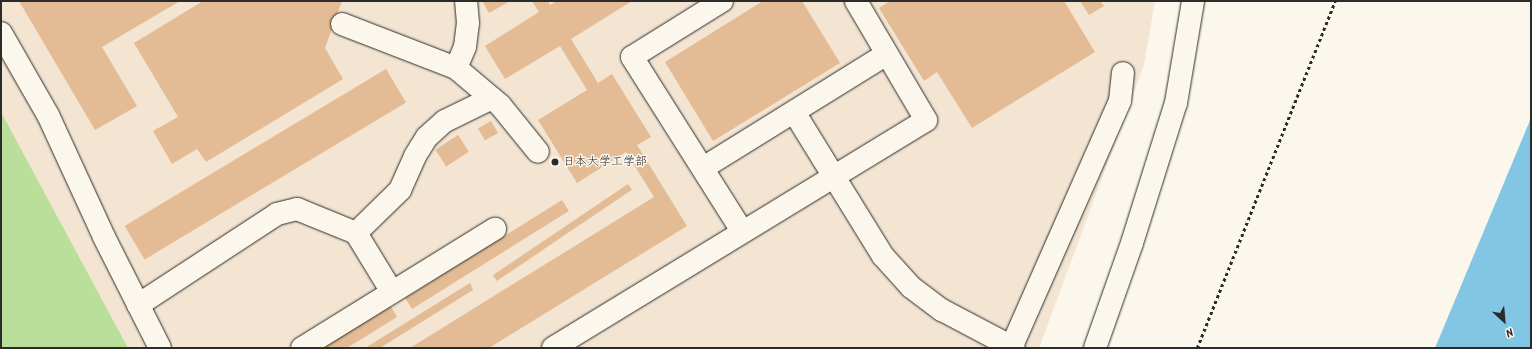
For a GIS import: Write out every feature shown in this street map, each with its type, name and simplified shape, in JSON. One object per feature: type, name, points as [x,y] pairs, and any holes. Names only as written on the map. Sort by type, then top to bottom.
[{"type":"street","points":[[456,68],[465,47],[468,23],[466,1]]},
{"type":"street","points":[[722,1],[632,56],[742,231]]},
{"type":"street","points":[[553,348],[742,231],[926,120],[856,1]]},
{"type":"street","points":[[1095,348],[1132,243],[1176,103],[1193,1]]},
{"type":"street","points":[[342,24],[456,68],[492,98],[538,152]]},
{"type":"street","points":[[1,32],[48,115],[160,348]]},
{"type":"street","points":[[703,168],[887,54]]},
{"type":"street","points":[[794,112],[882,256],[911,287],[942,310],[1012,348],[1120,101],[1123,73]]},
{"type":"street","points":[[356,234],[400,190],[415,156],[427,137],[445,121],[492,98]]},
{"type":"street","points":[[138,305],[277,214],[296,209],[356,234],[392,292]]},
{"type":"street","points":[[302,348],[495,230]]},
{"type":"path","points":[[1197,348],[1336,1]]},
{"type":"shaded area","name":"日本大学工学部","points":[[1,1],[1155,1],[1144,65],[1039,348],[1,348]]},
{"type":"green space","points":[[1,112],[128,348],[1,348]]},
{"type":"water","points":[[1531,118],[1531,348],[1435,348]]},
{"type":"building","points":[[19,1],[180,1],[102,47],[137,106],[95,130]]},
{"type":"building","points":[[203,1],[342,1],[325,48],[343,79],[206,162],[197,149],[172,164],[153,131],[178,117],[134,43]]},
{"type":"building","points":[[482,1],[510,1],[489,13]]},
{"type":"building","points":[[532,1],[548,1],[550,5],[557,1],[632,1],[571,39],[598,83],[612,74],[651,137],[637,145],[687,226],[489,348],[410,348],[654,197],[626,152],[577,183],[538,120],[587,90],[560,46],[505,79],[485,46],[539,12]]},
{"type":"building","points":[[763,1],[802,1],[840,63],[713,141],[665,62]]},
{"type":"building","points":[[890,1],[1064,1],[1095,52],[972,128],[937,72],[924,81],[879,8]]},
{"type":"building","points":[[1080,1],[1100,1],[1104,6],[1089,15]]},
{"type":"building","points":[[386,69],[406,102],[145,260],[125,226]]},
{"type":"building","points":[[491,121],[498,133],[485,141],[478,128]]},
{"type":"building","points":[[458,135],[469,152],[446,166],[435,150]]},
{"type":"building","points":[[628,184],[632,190],[497,281],[493,275]]},
{"type":"building","points":[[562,200],[569,211],[412,309],[405,298]]},
{"type":"building","points":[[470,283],[473,290],[380,348],[365,348]]},
{"type":"building","points":[[389,303],[397,317],[347,348],[316,348]]},
{"type":"place","name":"日本大学工学部","points":[[555,162]]}]
